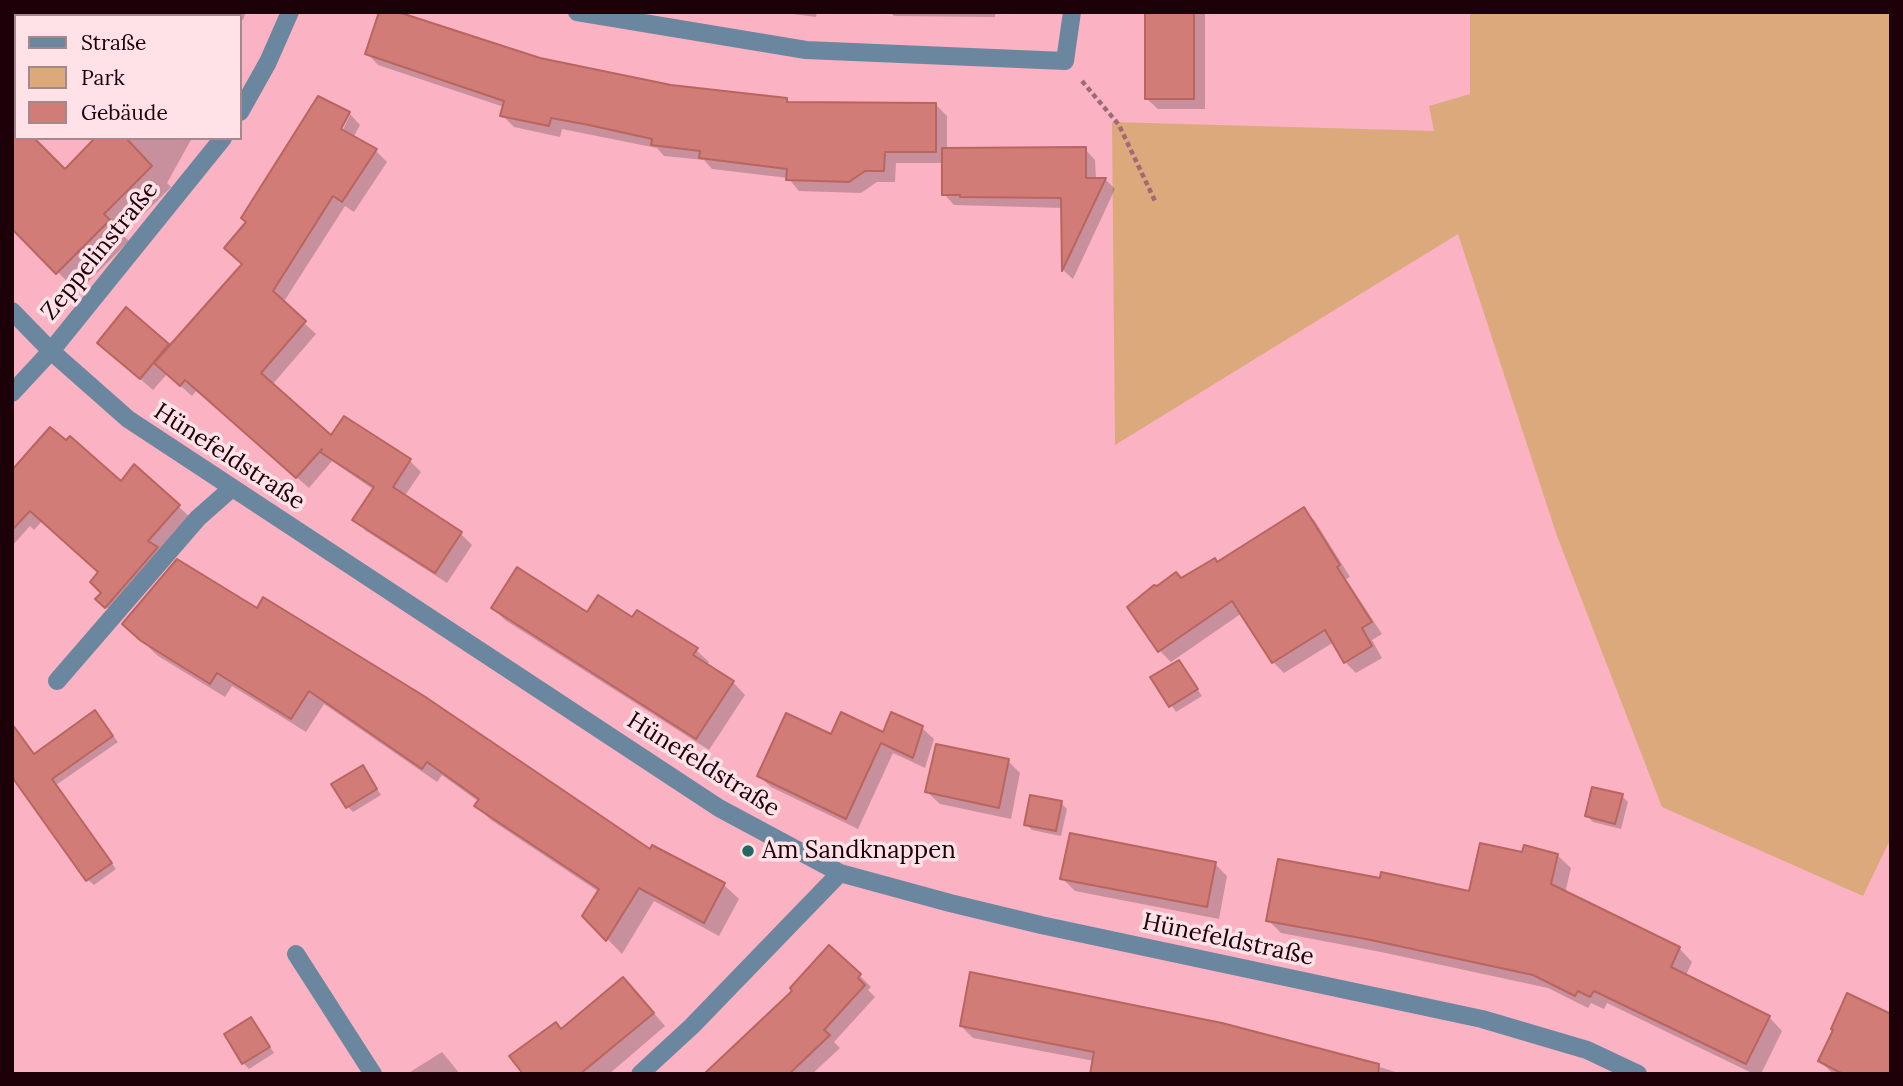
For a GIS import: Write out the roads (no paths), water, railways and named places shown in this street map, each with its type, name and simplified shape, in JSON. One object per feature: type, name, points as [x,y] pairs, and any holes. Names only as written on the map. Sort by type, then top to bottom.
[{"type":"street","points":[[242,108],[268,62],[290,12]]},
{"type":"street","points":[[577,12],[806,50],[1065,61],[1072,12]]},
{"type":"street","name":"Zeppelinstraße","points":[[12,393],[51,351],[221,140]]},
{"type":"street","name":"Hünefeldstraße","points":[[12,312],[51,351],[128,419],[719,808],[840,873],[950,904],[1041,925],[1482,1019],[1587,1050],[1638,1074]]},
{"type":"street","points":[[57,681],[198,519],[232,488]]},
{"type":"street","points":[[639,1074],[692,1026],[840,873]]},
{"type":"street","points":[[296,954],[373,1074]]},
{"type":"place","name":"Am Sandknappen","points":[[748,851]]}]
